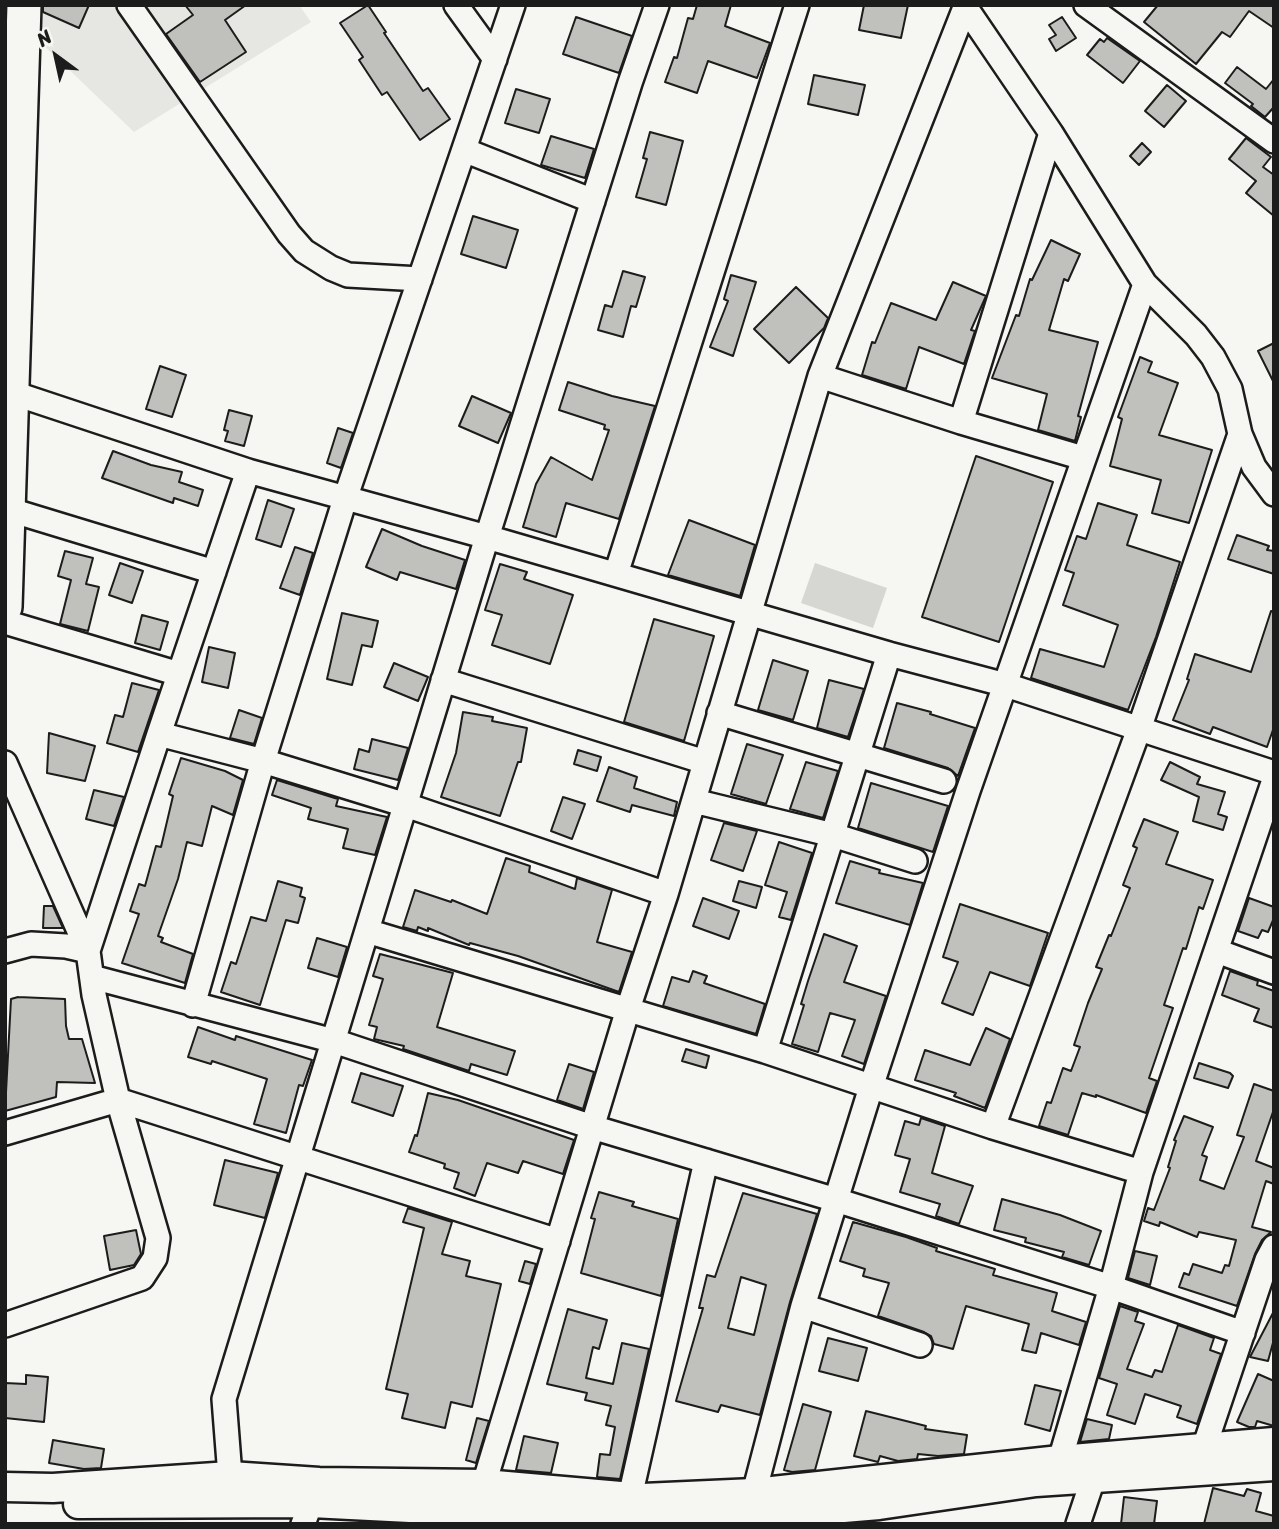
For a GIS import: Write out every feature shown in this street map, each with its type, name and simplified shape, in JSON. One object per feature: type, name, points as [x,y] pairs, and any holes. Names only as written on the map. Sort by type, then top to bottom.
[{"type":"highway","points":[[5,607],[24,5]]},
{"type":"main road","points":[[5,1487],[53,1488],[230,1476],[319,1482],[484,1484],[630,1497],[754,1493],[1060,1460],[1274,1441]]},
{"type":"main road","points":[[5,1505],[592,1520],[727,1520],[876,1514],[1036,1482],[1274,1466]]},
{"type":"street","points":[[130,5],[289,234],[304,251],[348,275],[420,279]]},
{"type":"street","points":[[456,5],[495,58]]},
{"type":"street","points":[[193,1005],[263,761],[345,499],[513,5]]},
{"type":"street","points":[[230,1476],[224,1399],[487,537],[657,5]]},
{"type":"street","points":[[617,574],[797,5]]},
{"type":"street","points":[[965,5],[1051,133],[1145,284],[1196,335],[1213,357],[1230,389],[1240,434],[1254,467],[1274,494]]},
{"type":"street","points":[[484,1484],[628,1009],[666,894],[820,376],[965,5]]},
{"type":"street","points":[[1086,5],[1274,141]]},
{"type":"street","points":[[961,422],[1051,133]]},
{"type":"street","points":[[464,150],[593,201]]},
{"type":"street","points":[[754,1493],[803,1306],[872,1084],[968,791],[1145,284]]},
{"type":"street","points":[[820,376],[1083,458]]},
{"type":"street","points":[[13,393],[248,471],[1006,685],[1274,773]]},
{"type":"street","points":[[993,1127],[1139,729],[1240,434]]},
{"type":"street","points":[[88,951],[248,471]]},
{"type":"street","points":[[7,509],[214,572]]},
{"type":"street","points":[[5,622],[179,674]]},
{"type":"street","points":[[765,1051],[889,654]]},
{"type":"street","points":[[443,680],[705,762]]},
{"type":"street","points":[[719,713],[944,781]]},
{"type":"street","points":[[159,734],[263,761],[406,805],[666,894]]},
{"type":"street","points":[[5,763],[88,951],[118,1100],[158,1238],[155,1258],[142,1278],[5,1325]]},
{"type":"street","points":[[1060,1460],[1111,1287],[1141,1172],[1274,780]]},
{"type":"street","points":[[694,800],[833,835],[915,861]]},
{"type":"street","points":[[367,931],[872,1084],[993,1127],[1141,1172]]},
{"type":"street","points":[[5,951],[31,944],[66,946],[88,951]]},
{"type":"street","points":[[1217,951],[1274,972]]},
{"type":"street","points":[[92,977],[334,1041],[592,1127],[836,1200],[1111,1287],[1243,1333]]},
{"type":"street","points":[[5,1133],[118,1100],[558,1241]]},
{"type":"street","points":[[630,1497],[706,1161]]},
{"type":"street","points":[[1204,1448],[1267,1260],[1274,1247]]},
{"type":"street","points":[[803,1306],[920,1345]]},
{"type":"street","points":[[1078,1524],[1093,1479]]},
{"type":"shaded area","points":[[38,5],[299,5],[311,22],[134,132],[35,37]]},
{"type":"shaded area","points":[[815,563],[887,588],[873,628],[801,603]]},
{"type":"building","points":[[43,5],[89,5],[79,28],[43,12]]},
{"type":"building","points":[[185,5],[246,5],[225,20],[246,52],[200,82],[166,34],[193,15]]},
{"type":"building","points":[[368,5],[423,91],[428,88],[450,119],[420,140],[387,92],[382,95],[359,60],[363,57],[340,23]]},
{"type":"building","points":[[697,5],[731,5],[725,26],[770,43],[757,78],[708,61],[697,93],[665,82],[674,57],[677,58],[688,18],[693,19]]},
{"type":"building","points":[[864,5],[908,5],[901,38],[859,30]]},
{"type":"building","points":[[1158,5],[1274,5],[1274,28],[1249,11],[1230,37],[1222,32],[1196,64],[1144,22]]},
{"type":"building","points":[[576,17],[632,36],[619,73],[563,54]]},
{"type":"building","points":[[1062,17],[1076,38],[1056,51],[1049,39],[1056,35],[1049,25]]},
{"type":"building","points":[[1107,38],[1140,61],[1123,83],[1087,55],[1100,39],[1104,42]]},
{"type":"building","points":[[1237,67],[1266,89],[1274,79],[1274,107],[1265,117],[1251,106],[1253,104],[1225,83]]},
{"type":"building","points":[[814,75],[865,85],[858,115],[808,104]]},
{"type":"building","points":[[1167,85],[1186,101],[1164,127],[1145,111]]},
{"type":"building","points":[[516,89],[550,99],[539,133],[505,123]]},
{"type":"building","points":[[650,132],[683,141],[666,205],[636,197],[647,159],[643,158]]},
{"type":"building","points":[[551,136],[594,149],[585,178],[541,165]]},
{"type":"building","points":[[1246,138],[1271,157],[1263,167],[1274,175],[1274,216],[1246,193],[1256,181],[1229,159]]},
{"type":"building","points":[[1142,143],[1151,152],[1139,165],[1130,156]]},
{"type":"building","points":[[473,216],[518,230],[506,268],[461,254]]},
{"type":"building","points":[[1051,240],[1080,254],[1068,281],[1064,279],[1049,330],[1098,342],[1078,416],[1081,417],[1075,441],[1038,430],[1047,394],[992,378],[1016,315],[1019,316],[1030,279],[1032,280]]},
{"type":"building","points":[[623,271],[645,277],[636,307],[631,306],[623,337],[598,330],[605,305],[612,307]]},
{"type":"building","points":[[731,275],[756,282],[733,356],[710,347],[728,301],[724,299]]},
{"type":"building","points":[[953,282],[986,296],[971,330],[975,331],[964,364],[919,347],[906,389],[862,375],[872,342],[875,343],[891,303],[936,320]]},
{"type":"building","points":[[796,287],[828,318],[824,328],[789,363],[754,329]]},
{"type":"building","points":[[1274,343],[1274,383],[1258,351]]},
{"type":"building","points":[[1140,357],[1152,362],[1148,372],[1178,383],[1159,435],[1212,450],[1189,523],[1152,513],[1161,480],[1110,466],[1122,419],[1118,417]]},
{"type":"building","points":[[160,366],[186,375],[172,417],[146,409]]},
{"type":"building","points":[[568,382],[655,406],[619,519],[566,503],[556,537],[523,527],[536,484],[551,457],[592,480],[609,430],[604,429],[605,425],[559,410]]},
{"type":"building","points":[[472,396],[511,413],[498,443],[459,426]]},
{"type":"building","points":[[229,410],[252,416],[244,446],[225,441],[228,431],[224,430]]},
{"type":"building","points":[[338,428],[353,433],[341,468],[327,463]]},
{"type":"building","points":[[113,451],[151,465],[182,472],[179,482],[203,490],[198,506],[174,498],[173,503],[102,478]]},
{"type":"building","points":[[976,456],[1053,482],[999,642],[922,617]]},
{"type":"building","points":[[268,500],[294,509],[281,547],[256,539]]},
{"type":"building","points":[[1098,503],[1137,515],[1127,545],[1180,562],[1156,637],[1128,710],[1031,678],[1040,649],[1104,667],[1118,625],[1063,605],[1074,573],[1065,570],[1077,536],[1086,539]]},
{"type":"building","points":[[689,520],[755,545],[740,596],[668,575]]},
{"type":"building","points":[[382,529],[465,560],[456,589],[400,572],[397,580],[366,567]]},
{"type":"building","points":[[1237,535],[1269,546],[1267,550],[1274,551],[1274,574],[1228,559]]},
{"type":"building","points":[[295,547],[313,553],[300,595],[280,588]]},
{"type":"building","points":[[65,551],[93,558],[86,584],[99,587],[88,631],[60,624],[71,580],[58,576]]},
{"type":"building","points":[[120,563],[143,571],[132,603],[109,595]]},
{"type":"building","points":[[500,564],[527,572],[524,579],[573,595],[550,664],[492,645],[502,615],[485,610]]},
{"type":"building","points":[[1271,611],[1274,612],[1274,727],[1267,747],[1213,727],[1210,734],[1173,720],[1189,680],[1187,679],[1195,654],[1251,672]]},
{"type":"building","points":[[342,613],[378,621],[372,647],[362,645],[352,685],[327,679]]},
{"type":"building","points":[[142,615],[168,622],[160,650],[135,643]]},
{"type":"building","points":[[654,619],[714,636],[684,741],[624,722]]},
{"type":"building","points":[[209,647],[235,653],[228,688],[202,682]]},
{"type":"building","points":[[773,660],[808,671],[793,720],[758,710]]},
{"type":"building","points":[[394,663],[428,677],[418,701],[384,687]]},
{"type":"building","points":[[829,680],[864,689],[848,737],[817,728]]},
{"type":"building","points":[[132,683],[159,690],[138,752],[107,743],[115,715],[123,717]]},
{"type":"building","points":[[897,703],[975,728],[958,776],[948,768],[884,748]]},
{"type":"building","points":[[239,710],[262,718],[254,744],[230,738]]},
{"type":"building","points":[[463,712],[493,717],[492,721],[527,728],[521,762],[518,762],[500,816],[441,797],[456,753]]},
{"type":"building","points":[[49,733],[95,746],[85,781],[47,773]]},
{"type":"building","points":[[372,739],[408,748],[398,780],[354,769],[359,749],[369,752]]},
{"type":"building","points":[[747,744],[783,755],[766,804],[731,794]]},
{"type":"building","points":[[578,750],[601,757],[597,771],[574,764]]},
{"type":"building","points":[[181,758],[225,771],[243,780],[233,815],[212,806],[202,846],[187,842],[178,879],[158,936],[163,938],[161,942],[193,954],[185,983],[122,963],[139,914],[130,911],[139,884],[145,886],[156,846],[161,847],[173,796],[169,794]]},
{"type":"building","points":[[806,762],[838,771],[823,818],[790,809]]},
{"type":"building","points":[[1170,762],[1200,777],[1197,784],[1225,792],[1218,814],[1227,817],[1223,830],[1193,821],[1199,797],[1161,780]]},
{"type":"building","points":[[609,767],[637,777],[634,788],[677,802],[674,816],[632,805],[630,812],[597,801]]},
{"type":"building","points":[[277,780],[338,799],[336,806],[387,817],[375,855],[343,848],[348,829],[308,819],[311,808],[272,795]]},
{"type":"building","points":[[871,783],[948,806],[933,852],[858,828]]},
{"type":"building","points":[[94,790],[124,797],[114,826],[86,819]]},
{"type":"building","points":[[563,797],[585,804],[572,839],[551,831]]},
{"type":"building","points":[[1144,819],[1178,832],[1166,864],[1213,880],[1203,909],[1199,907],[1164,1005],[1173,1008],[1149,1078],[1157,1081],[1146,1113],[1096,1095],[1082,1093],[1068,1135],[1039,1126],[1047,1102],[1051,1103],[1063,1068],[1071,1071],[1080,1047],[1074,1045],[1102,969],[1096,967],[1130,888],[1123,885],[1137,848],[1133,846]]},
{"type":"building","points":[[724,823],[757,831],[743,871],[711,860]]},
{"type":"building","points":[[779,842],[812,853],[791,920],[779,917],[787,892],[765,885]]},
{"type":"building","points":[[506,858],[530,866],[529,872],[575,889],[577,878],[612,890],[597,942],[632,952],[619,992],[518,956],[470,943],[469,945],[428,928],[428,931],[418,927],[417,931],[403,927],[415,890],[451,902],[452,900],[487,914]]},
{"type":"building","points":[[850,861],[880,870],[879,873],[923,883],[910,925],[836,903]]},
{"type":"building","points":[[278,881],[302,888],[300,896],[305,898],[298,923],[286,920],[260,1005],[221,992],[231,962],[236,964],[251,917],[266,921]]},
{"type":"building","points":[[739,881],[762,887],[756,908],[733,901]]},
{"type":"building","points":[[703,898],[739,911],[729,939],[693,926]]},
{"type":"building","points":[[1249,898],[1274,907],[1274,918],[1268,932],[1262,930],[1258,938],[1238,931]]},
{"type":"building","points":[[960,904],[1048,933],[1030,986],[990,972],[973,1015],[942,1003],[958,962],[943,957]]},
{"type":"building","points":[[44,906],[53,906],[63,928],[43,928]]},
{"type":"building","points":[[824,934],[857,946],[844,982],[886,996],[864,1064],[842,1056],[855,1020],[830,1013],[818,1052],[792,1044],[804,1005],[801,1004]]},
{"type":"building","points":[[317,938],[347,947],[338,977],[308,968]]},
{"type":"building","points":[[380,954],[453,973],[437,1027],[515,1051],[507,1075],[471,1064],[469,1071],[403,1049],[404,1046],[374,1039],[377,1027],[369,1025],[383,979],[373,976]]},
{"type":"building","points":[[693,971],[707,976],[704,983],[765,1004],[756,1034],[663,1006],[672,977],[689,982]]},
{"type":"building","points":[[1230,971],[1258,981],[1257,985],[1274,991],[1274,1028],[1254,1021],[1259,1009],[1222,995]]},
{"type":"building","points":[[11,999],[65,999],[69,1039],[82,1039],[95,1083],[57,1082],[56,1097],[5,1111]]},
{"type":"building","points":[[198,1027],[235,1040],[236,1036],[312,1060],[303,1086],[299,1085],[286,1133],[254,1124],[267,1079],[212,1061],[211,1064],[188,1057]]},
{"type":"building","points":[[986,1028],[1010,1039],[985,1108],[954,1096],[956,1093],[915,1080],[925,1050],[970,1065]]},
{"type":"building","points":[[686,1049],[709,1056],[706,1068],[682,1061]]},
{"type":"building","points":[[1199,1063],[1230,1073],[1233,1076],[1228,1088],[1194,1078]]},
{"type":"building","points":[[569,1064],[594,1072],[583,1109],[557,1100]]},
{"type":"building","points":[[361,1073],[403,1086],[393,1116],[352,1102]]},
{"type":"building","points":[[1254,1084],[1274,1091],[1274,1109],[1256,1161],[1274,1168],[1274,1184],[1266,1181],[1252,1227],[1271,1232],[1262,1240],[1255,1254],[1237,1306],[1179,1287],[1184,1273],[1189,1275],[1193,1264],[1222,1273],[1225,1265],[1229,1266],[1236,1240],[1199,1232],[1197,1237],[1160,1222],[1159,1226],[1144,1221],[1148,1208],[1154,1210],[1170,1168],[1168,1167],[1176,1141],[1174,1140],[1184,1116],[1213,1127],[1202,1155],[1207,1157],[1200,1180],[1224,1189],[1244,1137],[1237,1135]]},
{"type":"building","points":[[428,1093],[458,1100],[574,1140],[563,1174],[523,1161],[518,1173],[487,1163],[475,1196],[454,1188],[459,1173],[444,1168],[445,1164],[409,1152],[415,1135],[417,1136]]},
{"type":"building","points":[[921,1118],[945,1126],[932,1173],[973,1186],[959,1224],[936,1216],[940,1204],[900,1192],[910,1159],[895,1155],[905,1121],[919,1125]]},
{"type":"building","points":[[225,1160],[278,1173],[265,1218],[214,1205]]},
{"type":"building","points":[[599,1192],[634,1202],[632,1206],[678,1219],[661,1296],[581,1273],[595,1219],[591,1218]]},
{"type":"building","points":[[743,1193],[817,1214],[760,1415],[721,1405],[718,1412],[676,1401],[703,1308],[699,1308],[707,1275],[715,1277]],"holes":[[[741,1277],[766,1285],[754,1335],[728,1328]]]},
{"type":"building","points":[[1002,1199],[1060,1215],[1101,1231],[1089,1265],[1062,1257],[1064,1252],[1025,1242],[1026,1238],[994,1230]]},
{"type":"building","points":[[408,1208],[452,1222],[442,1254],[470,1261],[466,1276],[501,1284],[472,1407],[451,1402],[445,1428],[402,1418],[408,1394],[386,1389],[424,1228],[403,1222]]},
{"type":"building","points":[[853,1222],[906,1237],[937,1248],[936,1251],[995,1269],[993,1275],[1057,1293],[1052,1311],[1086,1322],[1079,1345],[1041,1333],[1036,1353],[1022,1350],[1029,1324],[966,1306],[953,1349],[934,1344],[931,1336],[924,1332],[878,1316],[889,1283],[863,1276],[865,1269],[840,1261]]},
{"type":"building","points":[[136,1230],[141,1254],[134,1265],[110,1270],[104,1236]]},
{"type":"building","points":[[1135,1251],[1157,1256],[1150,1285],[1128,1278]]},
{"type":"building","points":[[525,1261],[536,1264],[530,1284],[519,1281]]},
{"type":"building","points":[[1120,1306],[1138,1312],[1135,1321],[1144,1324],[1127,1369],[1152,1377],[1155,1370],[1162,1372],[1178,1325],[1214,1338],[1210,1350],[1221,1354],[1197,1424],[1177,1417],[1181,1406],[1145,1394],[1135,1424],[1107,1415],[1117,1384],[1099,1378]]},
{"type":"building","points":[[568,1309],[607,1320],[599,1349],[593,1347],[586,1378],[613,1384],[622,1343],[649,1349],[620,1479],[597,1477],[600,1454],[610,1455],[615,1427],[606,1425],[611,1406],[585,1400],[587,1393],[547,1384]]},
{"type":"building","points":[[1274,1311],[1274,1339],[1268,1361],[1250,1357]]},
{"type":"building","points":[[828,1338],[867,1348],[858,1381],[819,1371]]},
{"type":"building","points":[[1258,1374],[1274,1381],[1274,1426],[1257,1421],[1255,1427],[1249,1427],[1237,1422]]},
{"type":"building","points":[[26,1375],[48,1377],[44,1422],[5,1418],[5,1383],[26,1384]]},
{"type":"building","points":[[1035,1385],[1061,1391],[1050,1431],[1025,1424]]},
{"type":"building","points":[[803,1404],[831,1412],[815,1470],[792,1472],[784,1470]]},
{"type":"building","points":[[866,1411],[926,1426],[925,1429],[967,1435],[964,1454],[918,1454],[917,1459],[898,1461],[880,1456],[878,1462],[854,1456]]},
{"type":"building","points":[[477,1418],[489,1421],[476,1463],[466,1460]]},
{"type":"building","points":[[1087,1419],[1112,1425],[1109,1439],[1080,1442]]},
{"type":"building","points":[[524,1436],[558,1443],[551,1473],[516,1470]]},
{"type":"building","points":[[53,1440],[104,1449],[101,1468],[84,1469],[49,1463]]},
{"type":"building","points":[[1213,1488],[1244,1496],[1247,1489],[1261,1493],[1256,1511],[1274,1516],[1274,1524],[1204,1524]]},
{"type":"building","points":[[1124,1497],[1157,1501],[1154,1524],[1121,1524]]}]
